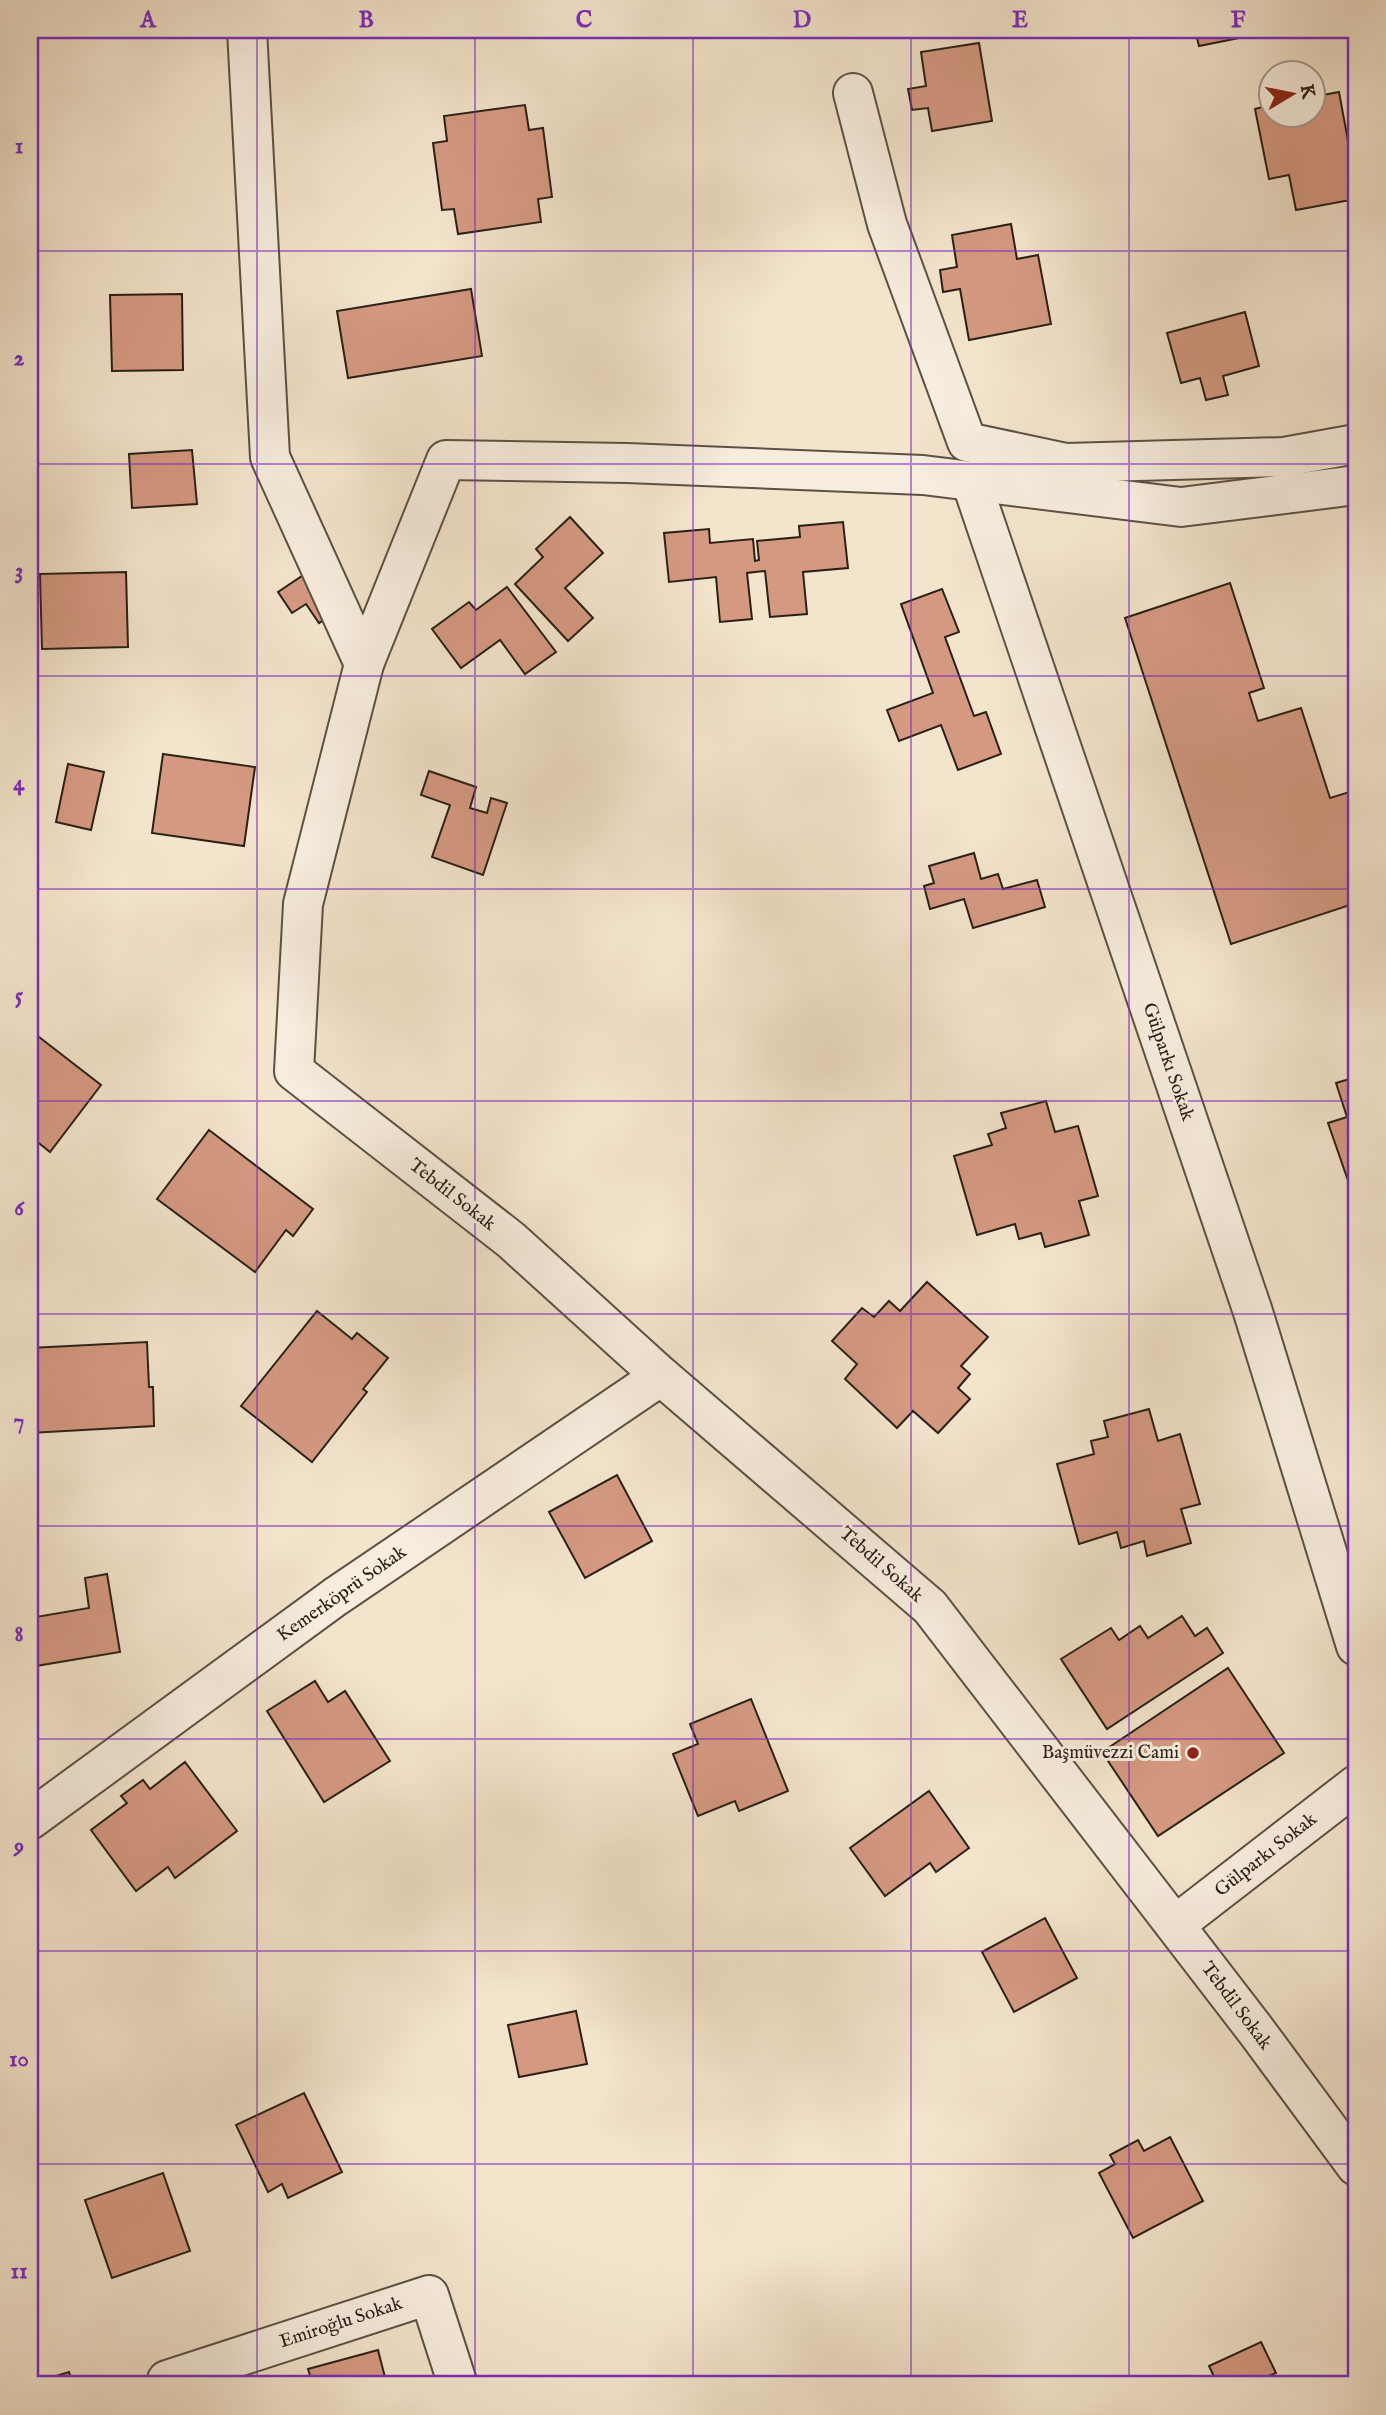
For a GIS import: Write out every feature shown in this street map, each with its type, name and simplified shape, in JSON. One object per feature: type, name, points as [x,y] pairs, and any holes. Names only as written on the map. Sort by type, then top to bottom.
[{"type":"street","points":[[247,30],[270,457],[364,664]]},
{"type":"street","points":[[853,93],[887,224],[967,442],[1066,463],[1284,457],[1356,444]]},
{"type":"street","points":[[364,664],[446,460],[680,465],[923,475],[1181,507],[1356,485]]},
{"type":"street","name":"Gülparkı Sokak","points":[[971,481],[1253,1312],[1356,1646]]},
{"type":"street","name":"Tebdil Sokak","points":[[364,664],[303,904],[294,1071],[511,1240],[661,1376],[930,1607],[1175,1925],[1356,2166]]},
{"type":"street","name":"Kemerköprü Sokak","points":[[30,1820],[335,1597],[661,1376]]},
{"type":"street","name":"Gülparkı Sokak","points":[[1175,1925],[1356,1785]]},
{"type":"street","name":"Emiroğlu Sokak","points":[[167,2385],[167,2380],[429,2295],[458,2385]]},
{"type":"building","points":[[1195,30],[1258,30],[1259,34],[1199,46]]},
{"type":"building","points":[[979,43],[992,121],[932,131],[928,108],[912,110],[908,89],[926,86],[921,52]]},
{"type":"building","points":[[1339,92],[1348,141],[1356,140],[1356,164],[1349,165],[1356,199],[1296,210],[1289,175],[1269,179],[1259,130],[1326,130],[1326,94]]},
{"type":"building","points":[[525,105],[529,130],[543,128],[552,197],[538,199],[541,222],[458,234],[454,209],[442,210],[433,143],[447,141],[444,116]]},
{"type":"building","points":[[1011,224],[1017,259],[1038,255],[1051,324],[969,340],[960,289],[943,292],[940,270],[957,267],[952,235]]},
{"type":"building","points":[[471,289],[482,356],[348,378],[337,311]]},
{"type":"building","points":[[182,294],[183,370],[112,371],[110,295]]},
{"type":"building","points":[[1245,312],[1259,366],[1223,376],[1228,395],[1206,400],[1200,378],[1181,383],[1167,333]]},
{"type":"building","points":[[192,450],[197,504],[132,508],[129,454]]},
{"type":"building","points":[[570,517],[603,553],[565,588],[593,618],[568,641],[515,584],[543,557],[536,549]]},
{"type":"building","points":[[843,522],[848,568],[803,572],[807,614],[770,617],[765,571],[747,573],[752,619],[720,622],[716,577],[669,582],[664,533],[709,529],[710,543],[753,539],[755,561],[759,560],[757,541],[800,537],[799,526]]},
{"type":"building","points":[[126,572],[128,647],[42,649],[40,574]]},
{"type":"building","points":[[308,572],[335,612],[319,623],[306,604],[292,613],[278,592]]},
{"type":"building","points":[[1230,583],[1264,688],[1249,693],[1258,721],[1301,708],[1330,798],[1356,790],[1356,903],[1231,944],[1125,618]]},
{"type":"building","points":[[507,587],[556,652],[525,674],[500,640],[461,668],[432,629],[469,602],[476,610]]},
{"type":"building","points":[[942,589],[959,632],[945,637],[974,716],[986,712],[1001,754],[958,770],[941,725],[899,741],[887,710],[933,693],[901,604]]},
{"type":"building","points":[[163,754],[255,767],[244,846],[152,833]]},
{"type":"building","points":[[68,764],[104,772],[91,830],[56,822]]},
{"type":"building","points":[[429,771],[476,787],[470,808],[487,813],[491,798],[507,803],[483,875],[432,857],[450,805],[421,795]]},
{"type":"building","points":[[974,853],[981,879],[998,874],[1003,889],[1037,880],[1045,907],[973,928],[964,899],[930,909],[924,886],[934,883],[929,866]]},
{"type":"building","points":[[30,1030],[101,1085],[50,1152],[30,1136]]},
{"type":"building","points":[[1356,1077],[1356,1191],[1352,1192],[1328,1123],[1347,1117],[1336,1083]]},
{"type":"building","points":[[1046,1101],[1055,1132],[1078,1126],[1098,1196],[1079,1201],[1089,1235],[1045,1247],[1041,1233],[1019,1239],[1015,1224],[977,1235],[954,1156],[992,1145],[988,1134],[1006,1128],[1001,1113]]},
{"type":"building","points":[[209,1130],[313,1209],[293,1236],[286,1230],[255,1272],[157,1199]]},
{"type":"building","points":[[927,1282],[988,1337],[961,1366],[970,1374],[958,1388],[970,1399],[938,1433],[913,1411],[897,1428],[845,1379],[857,1364],[832,1341],[862,1308],[874,1317],[889,1301],[900,1311]]},
{"type":"building","points":[[317,1311],[352,1339],[357,1333],[388,1358],[363,1389],[367,1392],[312,1462],[241,1406]]},
{"type":"building","points":[[147,1342],[149,1387],[153,1387],[154,1426],[30,1433],[30,1348]]},
{"type":"building","points":[[1149,1409],[1158,1441],[1180,1434],[1200,1504],[1181,1509],[1191,1543],[1147,1556],[1144,1541],[1121,1548],[1117,1532],[1079,1544],[1057,1464],[1094,1454],[1091,1441],[1108,1437],[1104,1421]]},
{"type":"building","points":[[617,1475],[652,1541],[585,1578],[549,1512]]},
{"type":"building","points":[[107,1574],[120,1652],[30,1667],[30,1618],[89,1608],[85,1578]]},
{"type":"building","points":[[1182,1616],[1195,1636],[1207,1628],[1223,1653],[1107,1729],[1061,1659],[1111,1628],[1119,1640],[1140,1626],[1148,1638]]},
{"type":"building","name":"Başmüvezzi Cami","points":[[1228,1668],[1284,1753],[1158,1836],[1102,1752]]},
{"type":"building","points":[[315,1681],[328,1702],[345,1691],[390,1761],[324,1802],[267,1711]]},
{"type":"building","points":[[751,1699],[788,1791],[739,1811],[735,1801],[698,1816],[673,1754],[698,1744],[690,1724]]},
{"type":"building","points":[[185,1762],[237,1831],[175,1878],[168,1867],[136,1891],[91,1830],[127,1803],[121,1796],[143,1780],[150,1789]]},
{"type":"building","points":[[929,1791],[969,1848],[936,1872],[930,1863],[885,1896],[850,1848]]},
{"type":"building","points":[[1045,1918],[1077,1978],[1014,2012],[982,1952]]},
{"type":"building","points":[[576,2011],[587,2064],[519,2077],[508,2025]]},
{"type":"building","points":[[304,2093],[342,2172],[288,2198],[282,2184],[268,2192],[236,2125]]},
{"type":"building","points":[[1170,2137],[1203,2201],[1133,2238],[1099,2173],[1115,2164],[1110,2155],[1138,2140],[1144,2151]]},
{"type":"building","points":[[163,2173],[190,2251],[112,2278],[85,2200]]},
{"type":"building","points":[[1261,2342],[1276,2373],[1264,2378],[1268,2385],[1218,2385],[1209,2366]]},
{"type":"building","points":[[378,2350],[387,2385],[313,2385],[308,2369]]},
{"type":"building","points":[[69,2372],[73,2385],[30,2385],[30,2384]]},
{"type":"building","points":[[1313,2377],[1317,2385],[1296,2385]]},
{"type":"place","name":"Başmüvezzi Cami","points":[[1193,1753]]}]
